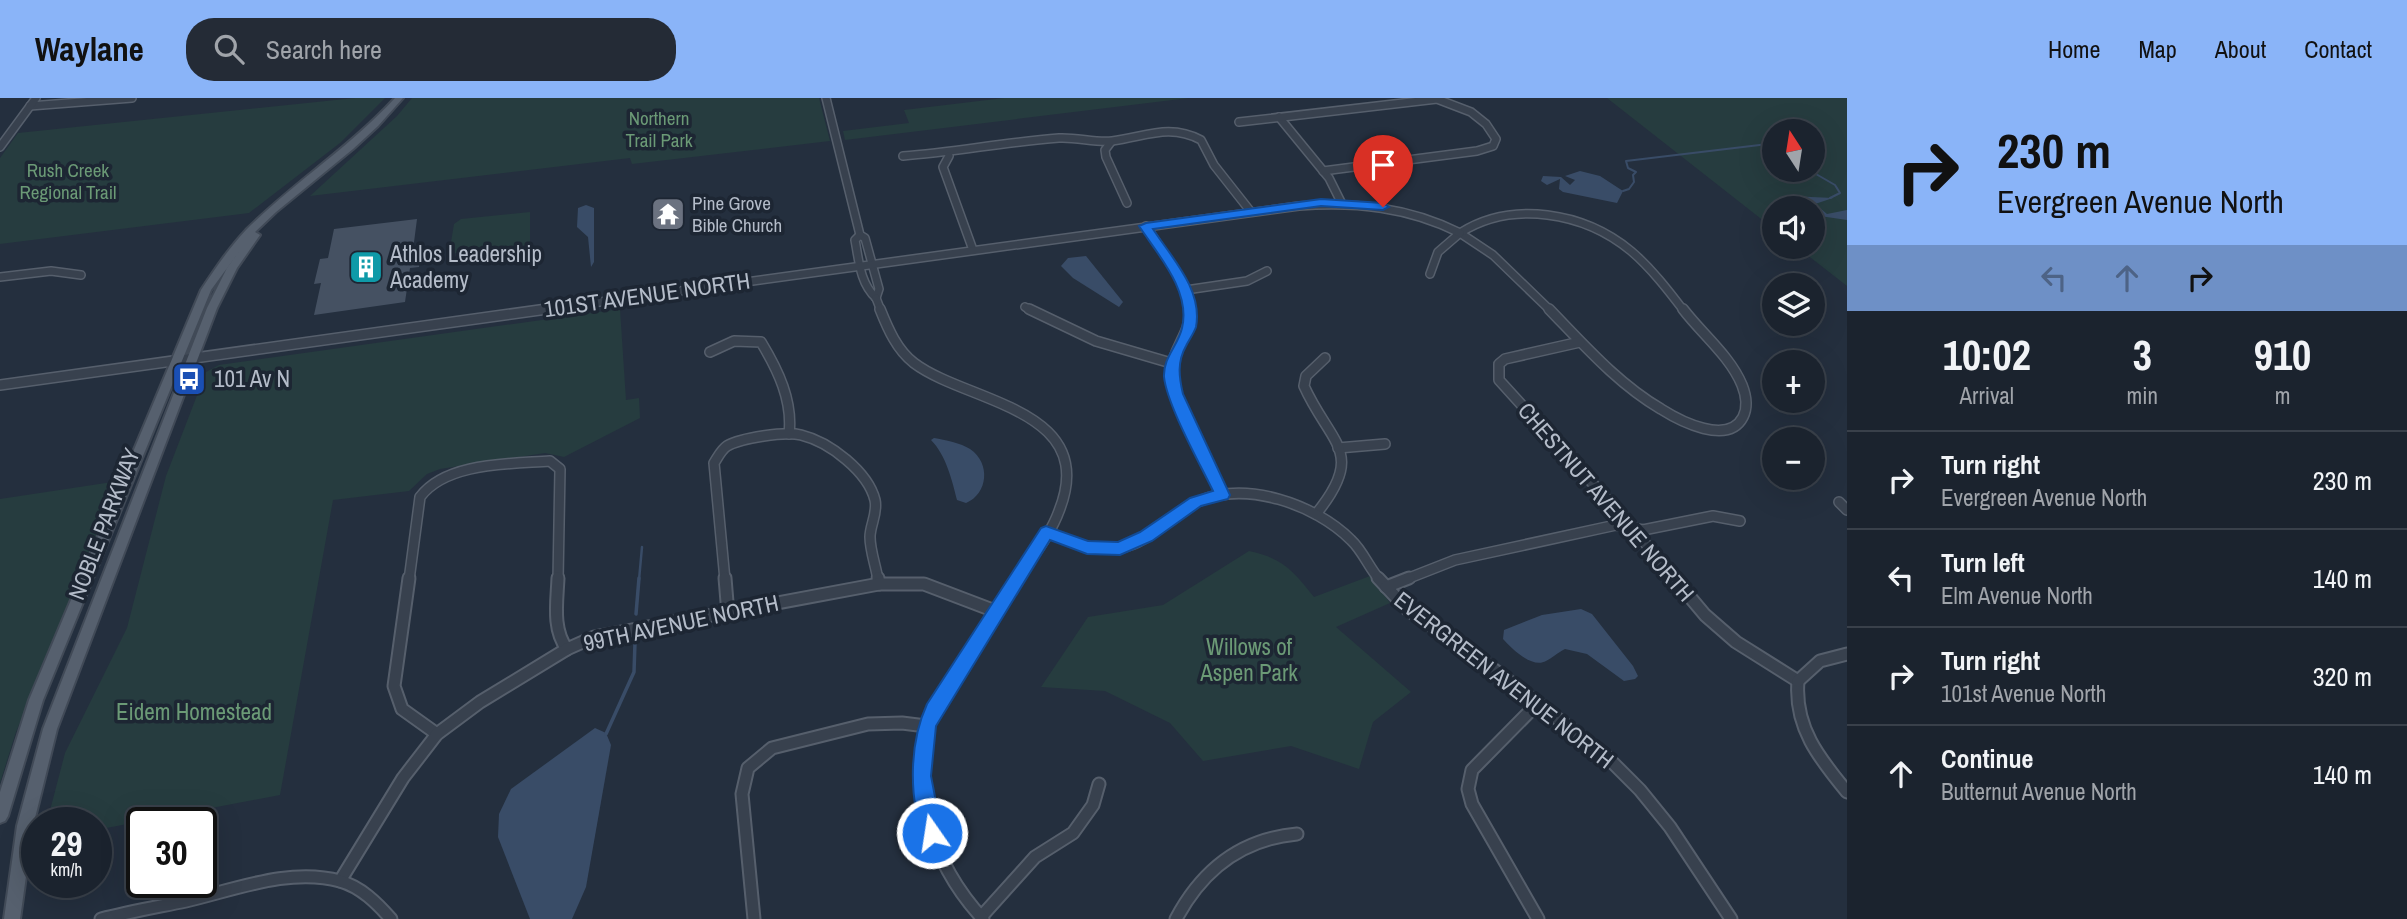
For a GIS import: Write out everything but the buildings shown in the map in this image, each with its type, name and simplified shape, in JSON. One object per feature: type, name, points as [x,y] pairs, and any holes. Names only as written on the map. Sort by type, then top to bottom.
[{"type":"main road","name":"NOBLE PARKWAY","points":[[0,816],[36,701],[206,290],[226,257],[263,216],[377,123],[399,98]]},
{"type":"main road","name":"NOBLE PARKWAY","points":[[12,919],[25,826],[50,729],[218,294],[245,248],[271,216],[312,178]]},
{"type":"street","points":[[0,147],[36,98]]},
{"type":"street","points":[[30,106],[132,98]]},
{"type":"street","points":[[826,98],[860,235],[865,238],[879,289],[876,298]]},
{"type":"street","points":[[1239,122],[1437,99],[1464,108],[1492,132],[1496,139],[1493,146],[1476,151],[1323,171]]},
{"type":"street","points":[[1279,117],[1323,171],[1341,202]]},
{"type":"street","points":[[903,156],[948,156],[964,150],[1073,137],[1111,142],[1135,134],[1184,132],[1201,140],[1214,165],[1251,212]]},
{"type":"street","points":[[1111,142],[1105,150],[1105,162],[1126,196],[1127,203]]},
{"type":"street","points":[[948,156],[943,167],[973,250]]},
{"type":"street","name":"101ST AVENUE NORTH","points":[[0,385],[1146,226],[1341,202],[1406,212],[1460,233],[1494,255],[1580,342],[1619,377],[1679,419],[1714,430],[1736,425],[1743,417],[1746,405],[1744,390],[1738,377],[1639,258],[1619,242],[1578,223],[1534,213],[1486,218],[1460,233]]},
{"type":"street","points":[[1146,226],[1186,290],[1191,308],[1189,328],[1171,363],[1175,394],[1222,495]]},
{"type":"street","points":[[1430,274],[1436,253],[1460,233]]},
{"type":"street","points":[[860,235],[855,240],[868,292],[876,298],[889,329],[913,362],[939,377],[1015,407],[1044,429],[1055,442],[1065,466],[1066,490],[1056,519],[995,611],[933,710],[926,726],[922,776],[932,833],[938,853],[954,883],[982,918],[1035,857],[1073,833],[1093,805],[1099,784]]},
{"type":"street","points":[[0,277],[44,271],[81,275]]},
{"type":"street","points":[[1186,290],[1247,281],[1267,271]]},
{"type":"street","points":[[1025,307],[1046,320],[1108,346],[1171,363]]},
{"type":"street","points":[[710,352],[727,342],[761,342],[789,404],[792,414],[789,434]]},
{"type":"street","name":"CHESTNUT AVENUE NORTH","points":[[1580,342],[1505,359],[1499,364],[1499,380],[1632,528],[1705,615],[1744,648],[1798,681]]},
{"type":"street","points":[[1316,514],[1341,480],[1343,468],[1338,448],[1304,386],[1306,376],[1325,358]]},
{"type":"street","points":[[728,614],[714,463],[724,448],[736,442],[789,434],[811,439],[835,451],[859,470],[871,488],[876,510],[870,537],[879,584]]},
{"type":"street","points":[[1338,448],[1385,444]]},
{"type":"street","points":[[437,734],[402,709],[394,686],[420,497],[423,490],[438,479],[550,461],[560,469],[557,628],[560,640],[567,649]]},
{"type":"street","name":"EVERGREEN AVENUE NORTH","points":[[1046,532],[1087,548],[1120,548],[1146,537],[1196,502],[1222,495],[1242,494],[1280,500],[1316,514],[1352,541],[1386,587],[1407,609],[1484,662],[1599,751],[1640,790],[1670,827],[1731,919]]},
{"type":"street","points":[[1839,502],[1847,510]]},
{"type":"street","points":[[1386,587],[1455,560],[1505,546],[1616,525],[1643,530],[1713,516],[1740,521]]},
{"type":"street","name":"99TH AVENUE NORTH","points":[[340,881],[403,778],[437,734],[480,702],[567,649],[594,637],[879,584],[924,584],[995,611]]},
{"type":"street","points":[[1847,654],[1820,661],[1798,681],[1795,696],[1797,712],[1813,749],[1847,792]]},
{"type":"street","points":[[1537,704],[1472,770],[1468,789],[1472,804],[1538,919]]},
{"type":"street","points":[[754,919],[742,794],[744,778],[754,761],[772,748],[869,724],[902,723],[926,726]]},
{"type":"street","points":[[1176,919],[1183,904],[1202,881],[1234,853],[1266,837],[1297,834]]},
{"type":"street","points":[[101,919],[281,881],[310,878],[340,881],[379,904],[391,919]]},
{"type":"green space","name":"Rush Creek Regional Trail","points":[[355,98],[385,98],[340,143],[249,213],[0,244],[0,158],[18,133]]},
{"type":"green space","name":"Northern Trail Park","points":[[412,98],[819,98],[830,141],[632,164],[630,158],[310,196],[397,116]]},
{"type":"green space","points":[[1004,98],[1189,98],[845,140],[843,131],[909,123],[904,110]]},
{"type":"green space","points":[[1607,98],[1847,98],[1847,286],[1812,259],[1825,259],[1825,196],[1762,196],[1762,220]]},
{"type":"green space","points":[[530,212],[530,245],[449,254],[454,224],[461,219]]},
{"type":"green space","name":"Eidem Homestead","points":[[620,309],[626,400],[639,398],[640,418],[564,457],[545,453],[440,469],[427,474],[409,491],[333,500],[280,795],[217,807],[126,807],[126,824],[112,827],[112,807],[51,807],[65,753],[127,628],[166,476],[206,372],[219,365]]},
{"type":"green space","points":[[119,481],[16,732],[0,783],[0,499]]},
{"type":"green space","name":"Willows of Aspen Park","points":[[1249,551],[1279,562],[1300,580],[1314,597],[1370,576],[1390,603],[1336,627],[1411,692],[1373,722],[1359,769],[1291,746],[1203,761],[1170,723],[1105,691],[1041,687],[1088,617],[1163,605]]},
{"type":"water","points":[[1580,171],[1600,176],[1623,191],[1617,203],[1563,192],[1559,189],[1560,179],[1547,185],[1541,181],[1543,176],[1561,177],[1570,185],[1575,180],[1565,176]]},
{"type":"water","points":[[586,205],[594,208],[594,262],[591,267],[588,237],[577,227],[578,208]]},
{"type":"water","points":[[1847,210],[1847,220],[1825,217],[1825,212]]},
{"type":"water","points":[[1086,256],[1123,302],[1119,307],[1073,278],[1061,266],[1068,258]]},
{"type":"water","points":[[934,438],[970,449],[981,462],[984,470],[982,486],[979,493],[966,503],[957,500],[951,476],[931,440]]},
{"type":"water","points":[[1581,609],[1592,614],[1633,666],[1638,676],[1635,679],[1624,681],[1587,654],[1565,649],[1546,661],[1534,662],[1522,656],[1503,639],[1504,630],[1542,615]]},
{"type":"water","points":[[595,728],[606,733],[611,745],[586,887],[572,919],[530,919],[498,837],[499,814],[511,789]]},
{"type":"waterway","points":[[1623,191],[1629,189],[1634,182],[1633,175],[1636,172],[1628,168],[1626,161],[1762,145]]},
{"type":"waterway","points":[[1825,179],[1835,185],[1840,193],[1830,198]]},
{"type":"waterway","points":[[639,580],[642,547]]},
{"type":"waterway","points":[[636,614],[639,578]]},
{"type":"waterway","points":[[606,734],[634,672],[635,642]]},
{"type":"place","name":"Pine Grove Bible Church","points":[[668,214]]},
{"type":"place","name":"Athlos Leadership Academy","points":[[366,267]]},
{"type":"place","name":"101 Av N","points":[[189,379]]},
{"type":"route","points":[[932,833],[922,776],[926,726],[933,710],[1046,532],[1087,548],[1120,548],[1146,537],[1184,508],[1209,497],[1222,495],[1175,394],[1171,376],[1171,363],[1189,328],[1189,298],[1146,226],[1306,204],[1341,202],[1383,207]]}]
